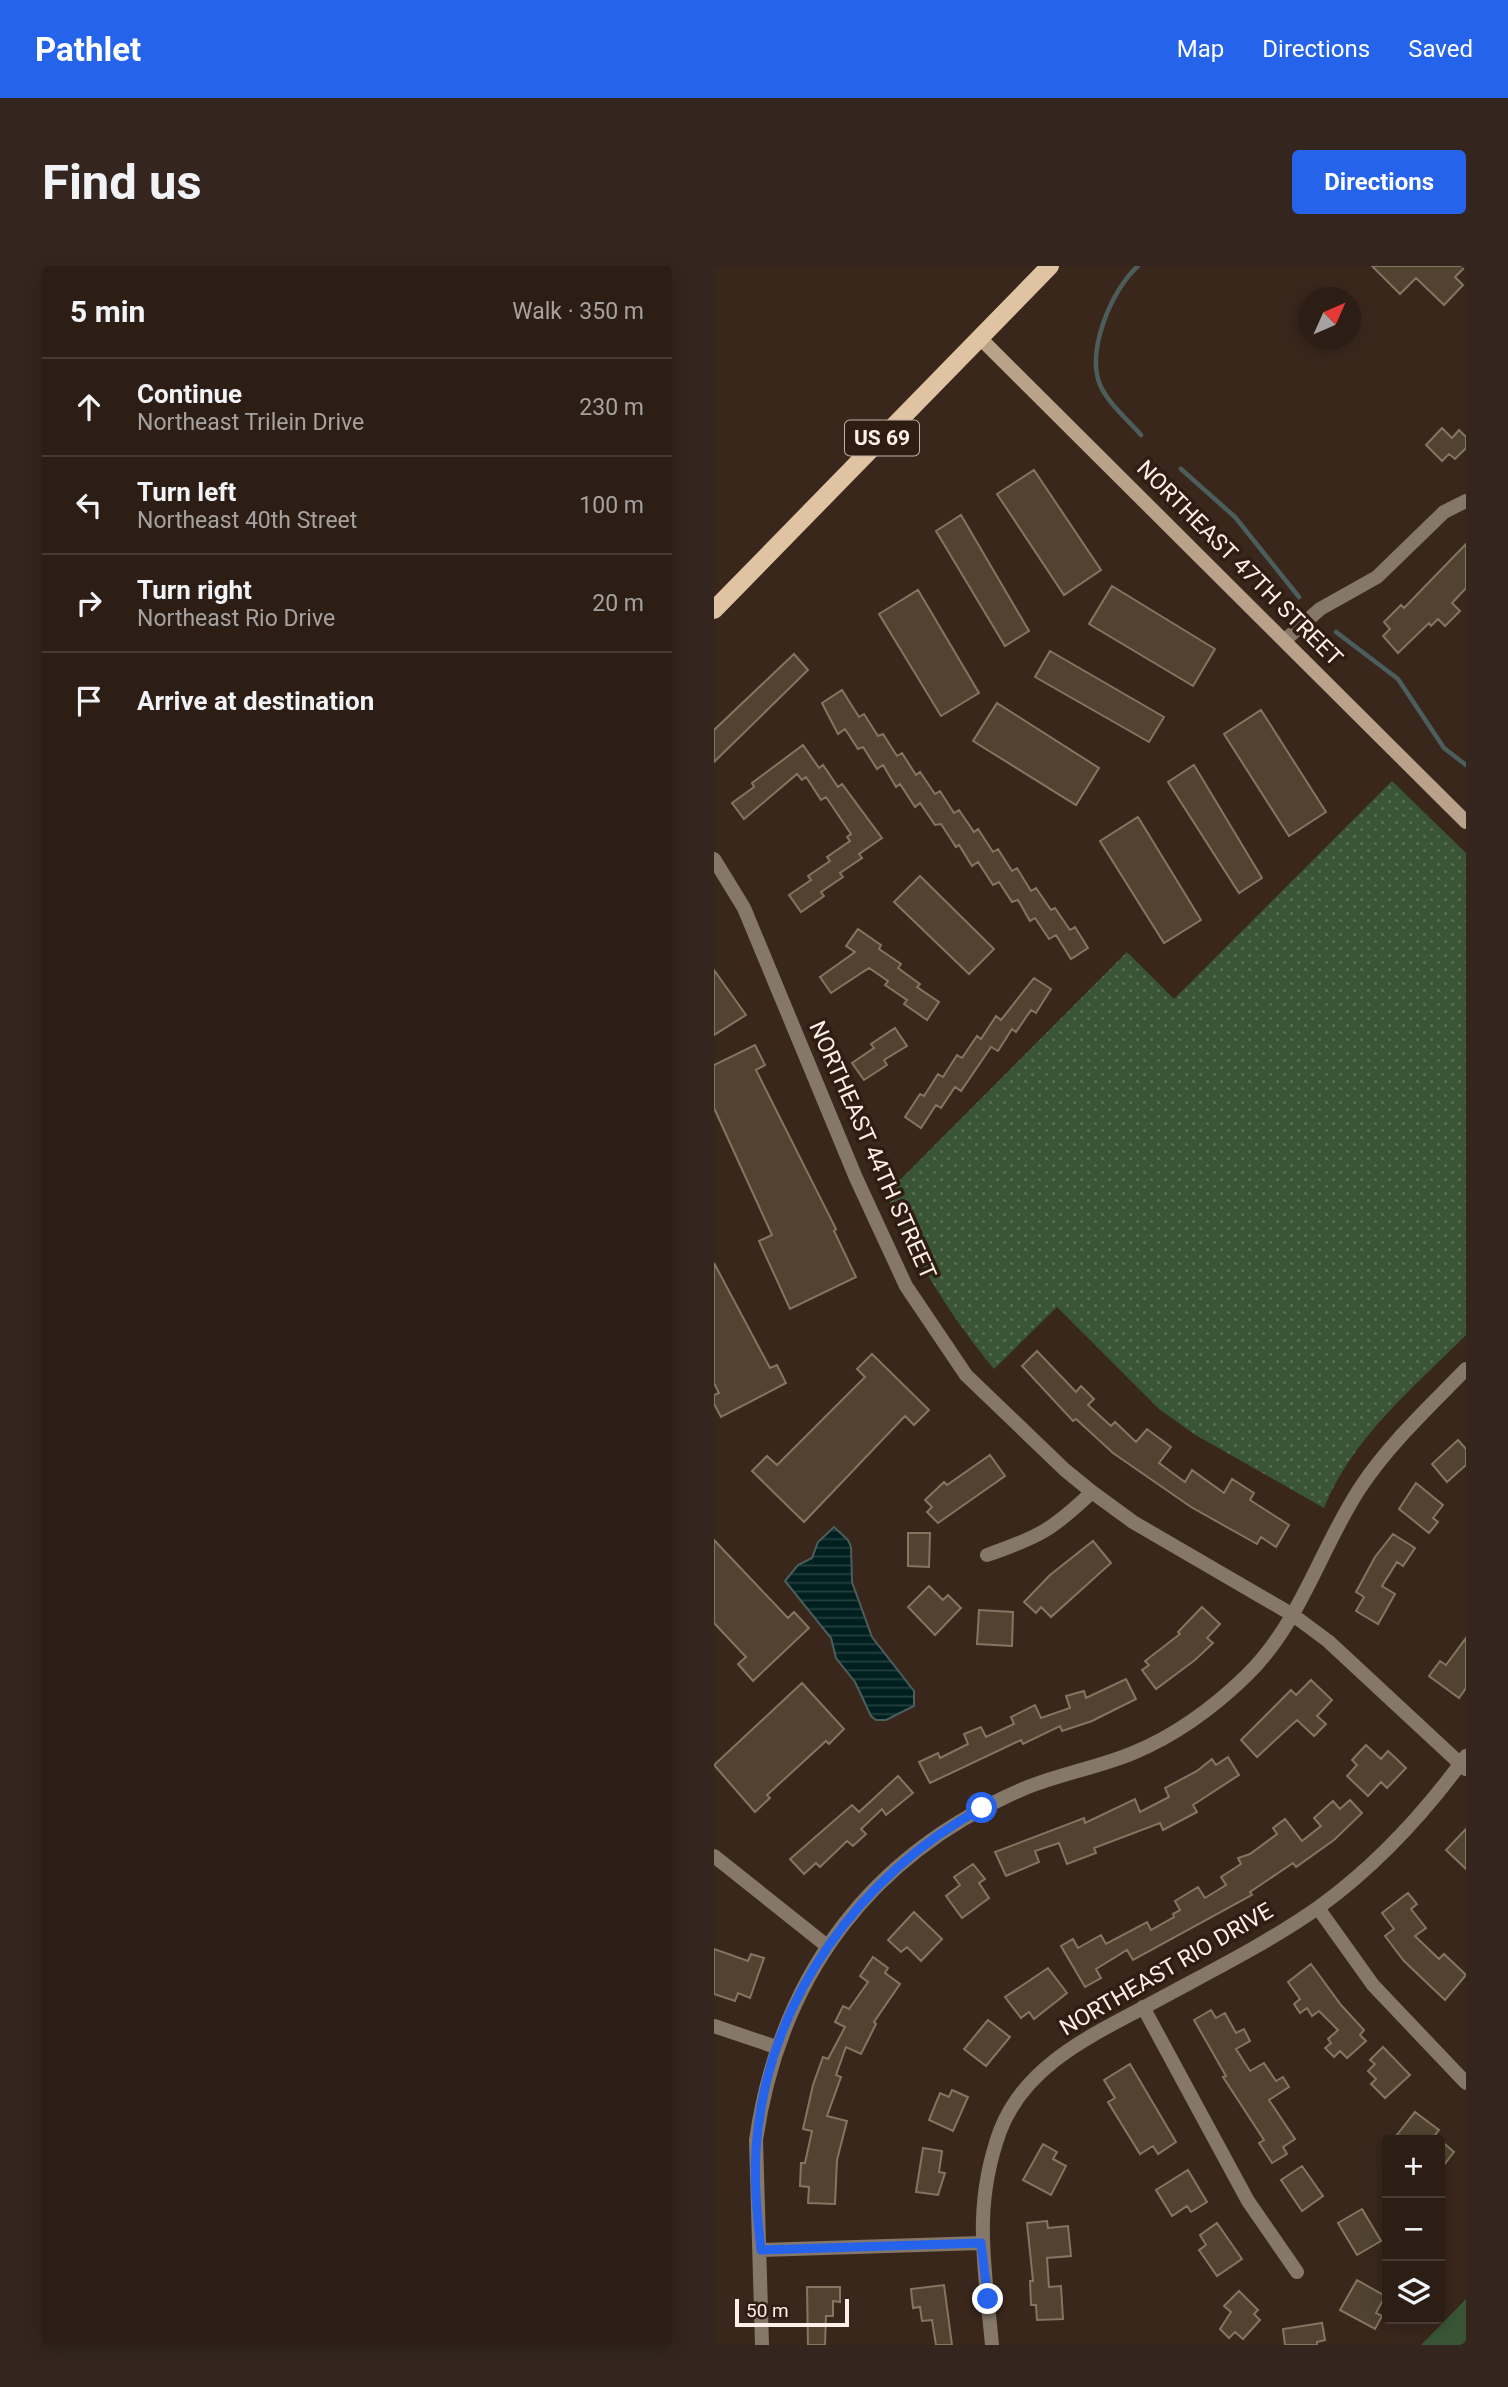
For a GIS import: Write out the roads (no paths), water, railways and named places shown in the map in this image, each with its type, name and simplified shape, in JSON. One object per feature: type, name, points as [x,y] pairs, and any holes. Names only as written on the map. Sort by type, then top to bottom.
[{"type":"main road","name":"US 69","points":[[714,610],[1050,266]]},
{"type":"street","name":"NORTHEAST 47TH STREET","points":[[980,338],[1466,822]]},
{"type":"street","points":[[1285,640],[1320,609],[1377,577],[1444,512],[1466,501]]},
{"type":"street","name":"NORTHEAST 44TH STREET","points":[[714,859],[744,908],[856,1178],[906,1286],[966,1375],[1065,1471],[1133,1522],[1293,1615],[1344,1654],[1464,1763]]},
{"type":"street","points":[[762,2345],[756,2140],[776,2047],[795,2001],[827,1945],[864,1901],[899,1866],[960,1821],[1026,1788],[1133,1753],[1180,1728],[1246,1676],[1271,1648],[1293,1615],[1359,1490],[1384,1454],[1466,1370]]},
{"type":"street","points":[[987,1555],[1038,1538],[1065,1518],[1092,1492]]},
{"type":"street","name":"NORTHEAST RIO DRIVE","points":[[992,2345],[981,2243],[988,2174],[1001,2129],[1021,2096],[1042,2070],[1076,2043],[1318,1908],[1399,1840],[1464,1763]]},
{"type":"street","points":[[714,1856],[827,1945]]},
{"type":"street","points":[[1318,1908],[1373,1985],[1466,2083]]},
{"type":"street","points":[[1143,2007],[1248,2201],[1297,2272]]},
{"type":"street","points":[[714,2026],[776,2047]]},
{"type":"street","points":[[761,2250],[981,2243]]},
{"type":"water","points":[[834,1527],[848,1540],[851,1547],[852,1582],[872,1637],[914,1691],[914,1706],[886,1720],[876,1720],[871,1716],[855,1682],[836,1658],[831,1638],[785,1581],[798,1565],[812,1558],[818,1542]]},
{"type":"waterway","points":[[1138,266],[1128,276],[1111,305],[1104,321],[1096,355],[1100,385],[1141,435]]},
{"type":"waterway","points":[[1181,469],[1235,517],[1299,597]]},
{"type":"waterway","points":[[1336,632],[1398,679],[1444,748],[1466,765]]}]
